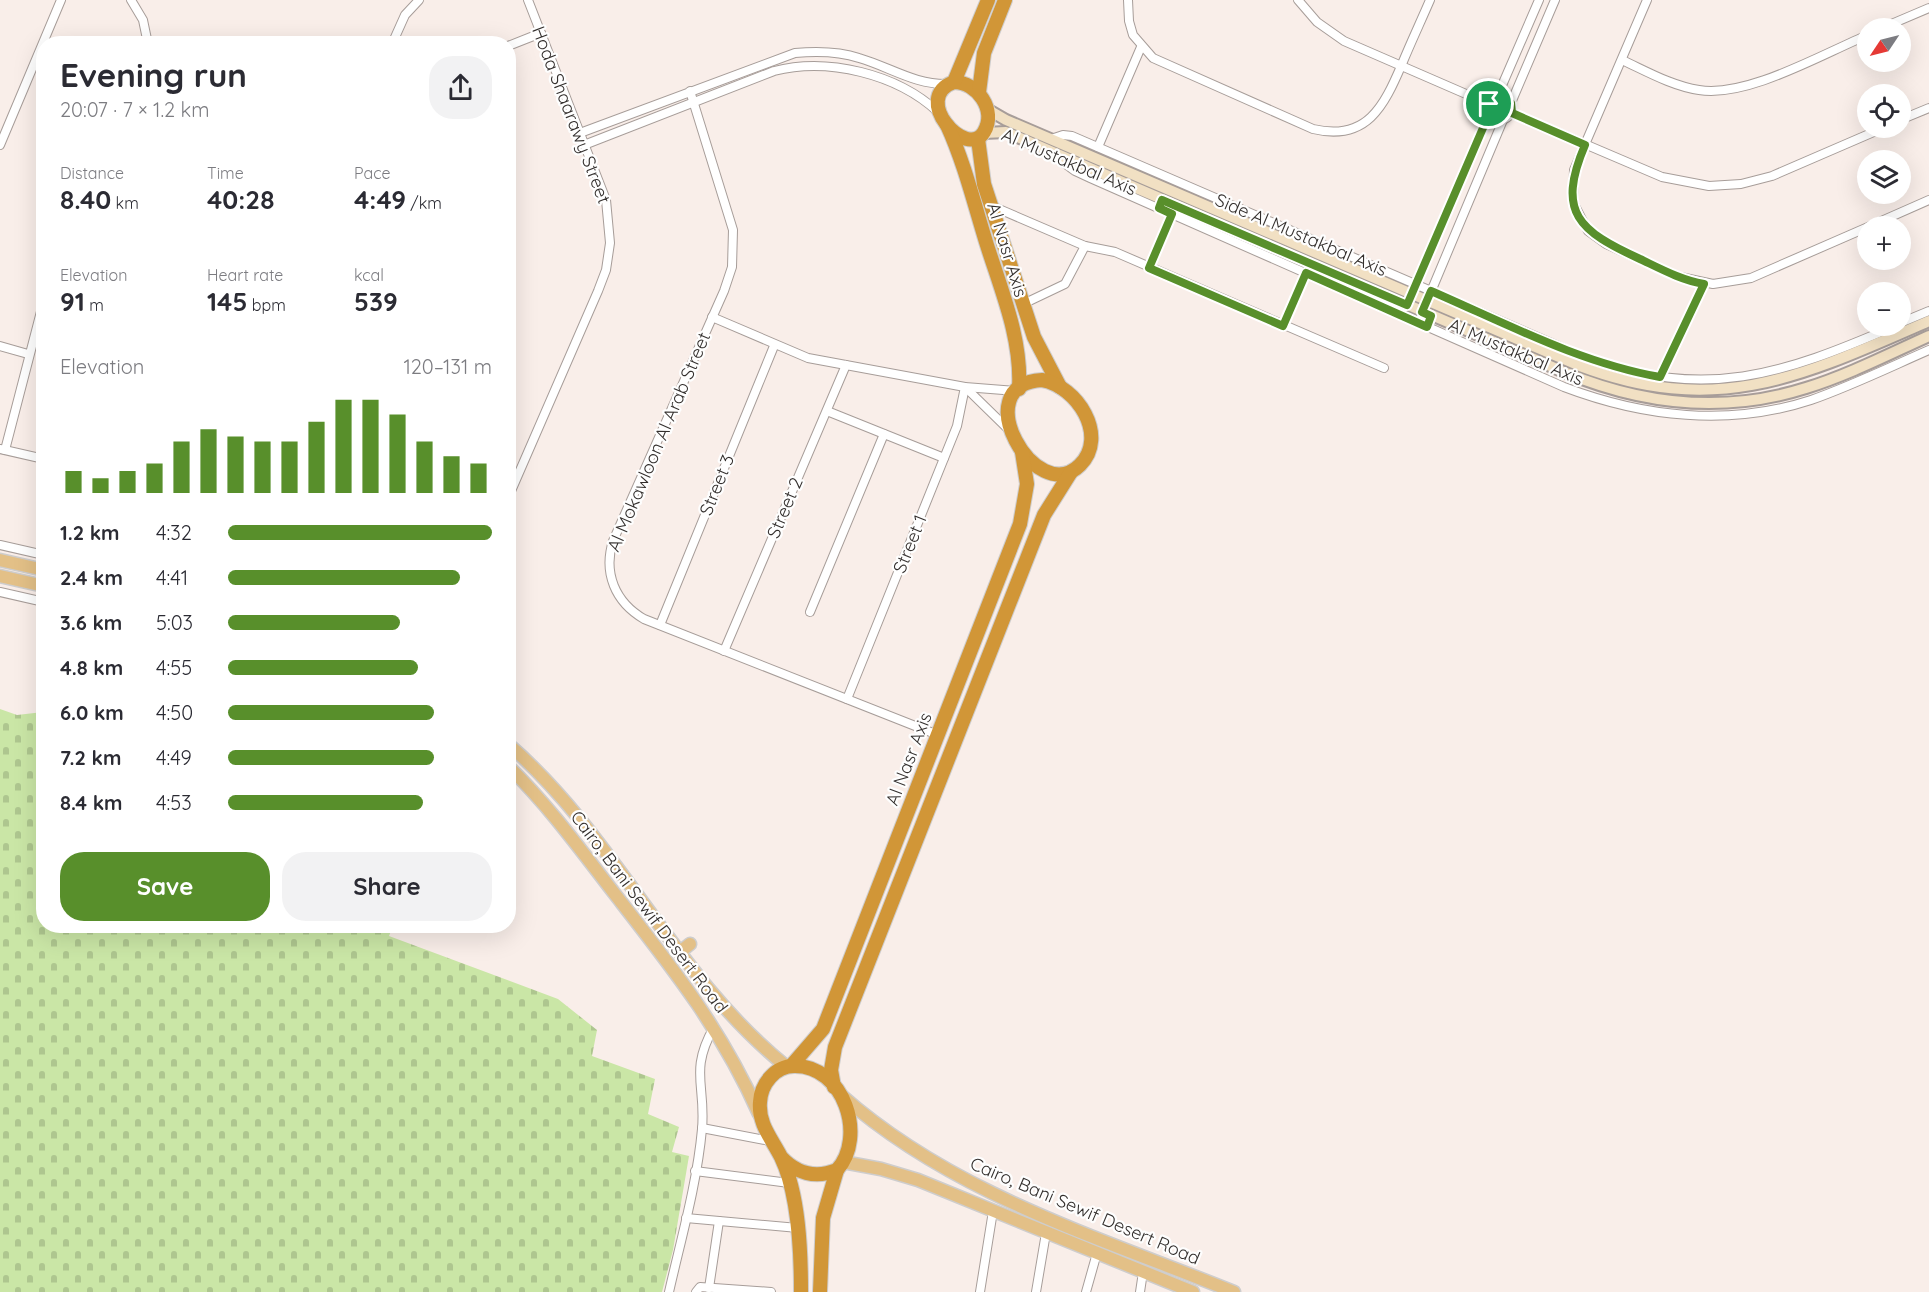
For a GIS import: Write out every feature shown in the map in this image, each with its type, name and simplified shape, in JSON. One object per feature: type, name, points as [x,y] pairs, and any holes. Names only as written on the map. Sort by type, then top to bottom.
[{"type":"highway","points":[[952,82],[965,83],[979,92],[987,108],[981,136],[962,138],[944,119],[939,97],[952,82],[988,0]]},
{"type":"highway","points":[[979,92],[982,61],[1005,0]]},
{"type":"highway","points":[[966,53],[982,61]]},
{"type":"highway","name":"Al Nasr Axis","points":[[944,119],[960,156],[1013,331],[1018,354],[1017,390]]},
{"type":"highway","name":"Al Nasr Axis","points":[[981,136],[981,173],[991,206],[1038,349],[1060,387]]},
{"type":"highway","points":[[1042,380],[1060,387],[1083,411],[1091,430],[1091,444],[1087,456],[1071,472],[1059,473],[1043,469],[1022,452],[1011,432],[1008,408],[1017,390],[1030,382],[1042,380]]},
{"type":"highway","name":"Al Nasr Axis","points":[[789,1066],[823,1029],[1023,514],[1027,484],[1022,452]]},
{"type":"highway","name":"Al Nasr Axis","points":[[836,1090],[831,1070],[835,1047],[1044,515],[1071,472]]},
{"type":"highway","points":[[819,1292],[826,1202],[849,1149],[850,1119],[836,1090],[813,1070],[789,1066],[775,1073],[763,1088],[760,1101],[763,1123],[770,1141],[781,1157],[791,1168],[816,1175],[840,1166]]},
{"type":"highway","points":[[781,1157],[798,1227],[801,1292]]},
{"type":"highway","points":[[800,1251],[807,1242],[815,1242],[821,1248]]},
{"type":"main road","points":[[0,560],[36,568]]},
{"type":"main road","points":[[0,576],[36,584]]},
{"type":"main road","name":"Cairo, Bani Sewif Desert Road","points":[[516,751],[538,772],[571,811],[736,1021],[789,1066]]},
{"type":"main road","name":"Cairo, Bani Sewif Desert Road","points":[[516,774],[541,800],[685,983],[714,1027],[763,1123]]},
{"type":"main road","points":[[680,952],[690,944]]},
{"type":"main road","name":"Cairo, Bani Sewif Desert Road","points":[[836,1090],[890,1135],[927,1160],[1008,1201],[1234,1292]]},
{"type":"main road","points":[[918,1180],[927,1160]]},
{"type":"main road","name":"Cairo, Bani Sewif Desert Road","points":[[840,1166],[881,1169],[918,1180],[1193,1292]]},
{"type":"street","points":[[46,36],[61,0]]},
{"type":"street","points":[[131,0],[143,20],[146,36]]},
{"type":"street","points":[[396,36],[405,15],[419,0]]},
{"type":"street","name":"Hoda Shaarawy Street","points":[[516,480],[598,291],[607,263],[609,214],[528,0]]},
{"type":"street","points":[[1128,0],[1131,28],[1142,47],[1159,62],[1313,129],[1333,132],[1352,129],[1376,114],[1387,99],[1430,0]]},
{"type":"street","points":[[1298,0],[1317,22],[1337,37],[1489,104]]},
{"type":"street","points":[[1407,305],[1489,114],[1489,104],[1497,97],[1539,0]]},
{"type":"street","points":[[1512,113],[1511,103],[1555,0]]},
{"type":"street","points":[[1647,0],[1574,170],[1572,192],[1576,213],[1588,231],[1606,244],[1676,276],[1704,284],[1723,284],[1751,278],[1857,232]]},
{"type":"street","points":[[1906,18],[1929,8]]},
{"type":"street","points":[[516,43],[541,33]]},
{"type":"street","points":[[1622,60],[1689,88],[1723,91],[1756,83],[1857,40]]},
{"type":"street","points":[[1098,147],[1142,47]]},
{"type":"street","points":[[580,133],[783,56],[818,51],[861,58],[919,81],[952,82]]},
{"type":"street","points":[[0,145],[36,59]]},
{"type":"street","points":[[584,145],[695,104],[774,71],[817,65],[856,71],[903,88],[922,99],[944,119]]},
{"type":"street","name":"Al Mokawloon Al Arab Street","points":[[690,91],[733,230],[732,267],[712,318],[610,549],[610,573],[619,597],[637,615],[660,625],[938,735]]},
{"type":"street","points":[[1497,97],[1507,98],[1511,103]]},
{"type":"street","name":"Al Mustakbal Axis","points":[[987,108],[1001,118],[1429,295],[1596,372],[1637,383],[1684,389],[1745,387],[1785,379],[1823,367],[1929,321]]},
{"type":"street","points":[[1911,115],[1929,108]]},
{"type":"street","points":[[1512,113],[1662,177],[1693,184],[1725,186],[1772,176],[1860,138]]},
{"type":"street","points":[[1427,318],[1429,295],[1503,120],[1512,113]]},
{"type":"street","points":[[1489,114],[1496,120],[1503,120]]},
{"type":"street","name":"Al Mustakbal Axis","points":[[981,136],[1006,132],[1160,204],[1407,305],[1427,318],[1612,390],[1655,400],[1703,404],[1746,402],[1797,391],[1827,381],[1929,336]]},
{"type":"street","name":"Side Al Mustakbal Axis","points":[[1051,139],[1069,135],[1414,289]]},
{"type":"street","points":[[1893,216],[1929,200]]},
{"type":"street","name":"Side Al Mustakbal Axis","points":[[1160,204],[1172,214],[1306,273],[1427,318],[1593,398],[1652,412],[1695,416],[1756,412],[1808,401],[1929,350]]},
{"type":"street","points":[[991,206],[1085,246],[1115,252],[1384,368]]},
{"type":"street","points":[[1149,268],[1172,214]]},
{"type":"street","points":[[1023,304],[1065,284],[1085,246]]},
{"type":"street","points":[[1283,326],[1306,273]]},
{"type":"street","points":[[1660,377],[1704,284]]},
{"type":"street","points":[[1429,295],[1584,357],[1621,369],[1660,377],[1724,379],[1771,372],[1817,359],[1871,336]]},
{"type":"street","points":[[1911,318],[1929,311]]},
{"type":"street","points":[[712,318],[774,346],[808,358],[965,387],[1017,390]]},
{"type":"street","points":[[36,327],[3,450],[36,457]]},
{"type":"street","points":[[0,346],[28,354]]},
{"type":"street","name":"Street 3","points":[[660,625],[774,346]]},
{"type":"street","name":"Street 2","points":[[724,651],[846,365]]},
{"type":"street","points":[[965,387],[1011,432]]},
{"type":"street","name":"Street 1","points":[[847,699],[960,417],[965,387]]},
{"type":"street","points":[[826,411],[944,458]]},
{"type":"street","points":[[810,612],[884,434]]},
{"type":"street","points":[[0,545],[36,553]]},
{"type":"street","points":[[0,592],[36,600]]},
{"type":"street","points":[[669,1292],[686,1218],[702,1128],[699,1059],[702,1048],[714,1027]]},
{"type":"street","points":[[702,1128],[770,1141]]},
{"type":"street","points":[[695,1172],[789,1183]]},
{"type":"street","points":[[980,1292],[993,1211]]},
{"type":"street","points":[[686,1218],[798,1227]]},
{"type":"street","points":[[709,1288],[719,1221]]},
{"type":"street","points":[[1036,1292],[1046,1233]]},
{"type":"street","points":[[1086,1292],[1097,1253]]},
{"type":"street","points":[[1140,1292],[1143,1272]]},
{"type":"street","points":[[696,1292],[698,1287],[771,1292]]},
{"type":"green space","points":[[0,709],[17,715],[36,713],[36,933],[390,933],[389,936],[558,999],[597,1030],[592,1056],[655,1079],[648,1114],[679,1127],[672,1152],[689,1156],[673,1250],[662,1292],[0,1292]]},
{"type":"route","points":[[1497,97],[1507,98],[1511,103],[1512,113],[1585,145],[1574,170],[1572,192],[1576,213],[1588,231],[1606,244],[1676,276],[1704,284],[1660,377],[1621,369],[1584,357],[1431,291],[1422,312],[1431,316],[1427,327],[1306,273],[1283,326],[1149,268],[1172,214],[1159,208],[1162,200],[1407,305],[1489,114],[1489,104],[1497,97]]}]
